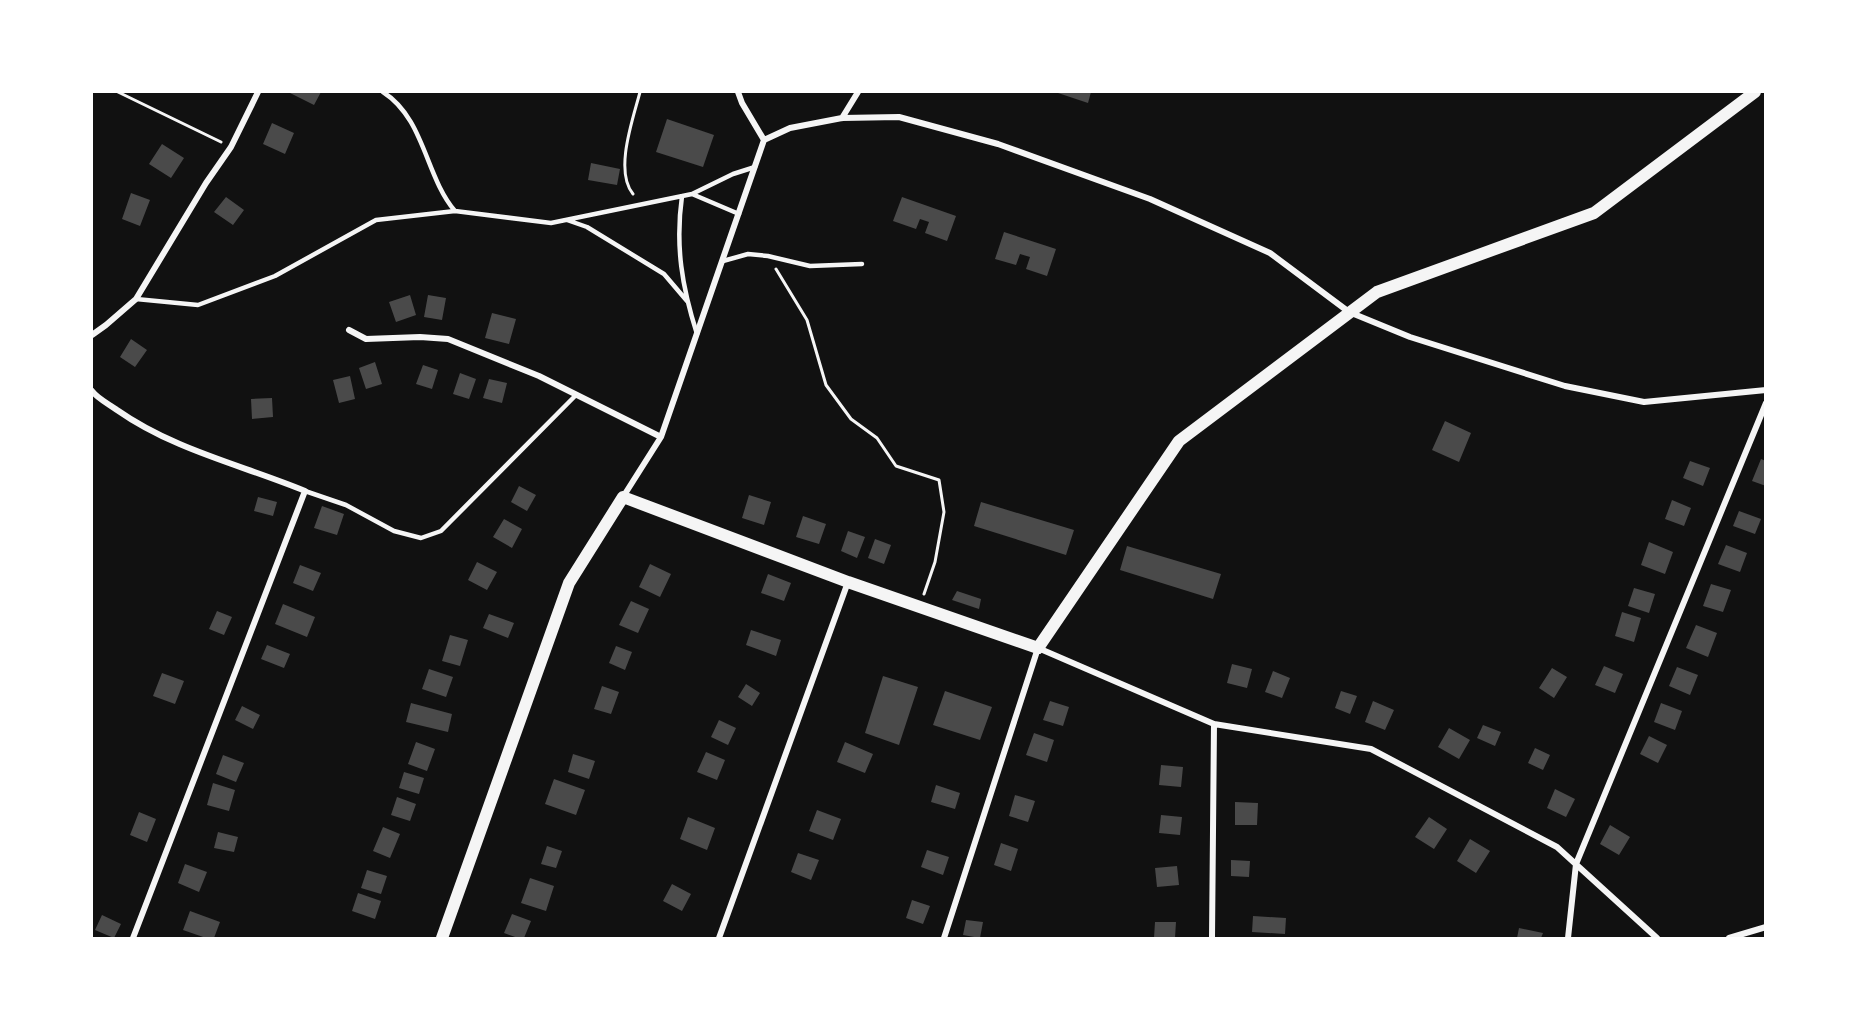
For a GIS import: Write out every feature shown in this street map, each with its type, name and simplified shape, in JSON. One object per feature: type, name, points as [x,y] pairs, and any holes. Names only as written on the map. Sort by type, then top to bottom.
[{"type":"main road","points":[[442,939],[569,583],[623,497],[848,582],[1038,648],[1179,441],[1377,292],[1594,213],[1755,92]]},
{"type":"street","points":[[92,335],[136,299],[206,183],[231,147],[258,92]]},
{"type":"street","points":[[738,92],[764,140]]},
{"type":"street","points":[[842,118],[858,92]]},
{"type":"street","points":[[623,497],[661,437],[764,140],[790,128],[842,118],[899,117],[998,144],[1150,199],[1270,253],[1349,312],[1410,337],[1565,386],[1644,402],[1766,390]]},
{"type":"street","points":[[349,330],[366,339],[420,337],[448,339],[539,376],[661,437]]},
{"type":"street","points":[[92,391],[133,421],[182,447],[270,476],[305,491],[133,939]]},
{"type":"street","points":[[1568,939],[1576,864],[1766,403]]},
{"type":"street","points":[[718,939],[848,582]]},
{"type":"street","points":[[944,939],[1038,648],[1214,724],[1371,749],[1557,847],[1657,939]]},
{"type":"street","points":[[1212,939],[1214,724]]},
{"type":"street","points":[[1729,939],[1766,927]]},
{"type":"lane","points":[[382,92],[411,121],[446,200],[455,212]]},
{"type":"lane","points":[[136,299],[198,304],[275,276],[376,220],[455,212],[551,223],[692,194],[755,166]]},
{"type":"lane","points":[[692,194],[739,214]]},
{"type":"lane","points":[[682,196],[678,223],[680,268],[697,334]]},
{"type":"lane","points":[[565,220],[587,227],[664,274],[687,301]]},
{"type":"lane","points":[[723,261],[748,254],[765,255],[810,266],[862,264]]},
{"type":"lane","points":[[305,491],[346,505],[394,531],[421,538],[441,531],[576,395]]},
{"type":"path","points":[[118,92],[231,147]]},
{"type":"path","points":[[640,92],[627,141],[624,172],[630,192],[643,204]]},
{"type":"path","points":[[765,255],[807,320],[826,385],[851,419],[877,438],[896,466],[939,480],[944,512],[935,562],[920,607]]},
{"type":"building","points":[[291,92],[321,92],[314,105]]},
{"type":"building","points":[[1055,92],[1091,92],[1088,103]]},
{"type":"building","points":[[667,119],[714,135],[703,167],[656,152]]},
{"type":"building","points":[[272,123],[294,133],[285,154],[263,144]]},
{"type":"building","points":[[162,144],[184,158],[171,178],[149,164]]},
{"type":"building","points":[[591,163],[620,169],[617,185],[588,180]]},
{"type":"building","points":[[131,193],[150,200],[140,226],[122,219]]},
{"type":"building","points":[[226,197],[244,210],[233,225],[214,212]]},
{"type":"building","points":[[902,197],[956,216],[947,241],[925,233],[929,222],[920,219],[916,229],[893,221]]},
{"type":"building","points":[[1004,232],[1056,249],[1047,276],[1026,269],[1030,257],[1020,254],[1016,265],[995,259]]},
{"type":"building","points":[[410,295],[416,315],[396,322],[389,302]]},
{"type":"building","points":[[428,295],[446,298],[442,320],[424,317]]},
{"type":"building","points":[[492,313],[516,319],[509,344],[485,338]]},
{"type":"building","points":[[131,339],[147,350],[135,367],[120,357]]},
{"type":"building","points":[[375,362],[382,384],[366,389],[359,368]]},
{"type":"building","points":[[423,365],[438,370],[432,389],[416,384]]},
{"type":"building","points":[[460,373],[476,379],[469,399],[453,394]]},
{"type":"building","points":[[350,376],[355,399],[339,403],[333,380]]},
{"type":"building","points":[[489,379],[507,383],[502,403],[483,398]]},
{"type":"building","points":[[272,398],[273,417],[252,419],[251,399]]},
{"type":"building","points":[[1445,421],[1471,433],[1459,462],[1432,450]]},
{"type":"building","points":[[1761,459],[1766,461],[1766,486],[1752,481]]},
{"type":"building","points":[[1690,461],[1710,468],[1703,486],[1683,478]]},
{"type":"building","points":[[519,486],[536,495],[527,511],[511,502]]},
{"type":"building","points":[[749,495],[771,502],[764,525],[742,518]]},
{"type":"building","points":[[258,497],[277,502],[273,516],[254,511]]},
{"type":"building","points":[[1672,500],[1691,508],[1684,526],[1665,519]]},
{"type":"building","points":[[981,502],[1074,530],[1066,555],[974,526]]},
{"type":"building","points":[[322,506],[344,514],[337,535],[314,528]]},
{"type":"building","points":[[1739,511],[1761,519],[1755,534],[1733,526]]},
{"type":"building","points":[[803,516],[826,524],[819,544],[796,537]]},
{"type":"building","points":[[504,519],[522,529],[512,548],[493,537]]},
{"type":"building","points":[[848,531],[865,537],[857,558],[841,551]]},
{"type":"building","points":[[875,539],[891,545],[884,564],[868,558]]},
{"type":"building","points":[[1649,542],[1673,552],[1665,574],[1641,565]]},
{"type":"building","points":[[1726,545],[1747,553],[1740,572],[1718,564]]},
{"type":"building","points":[[1127,546],[1221,574],[1213,599],[1120,570]]},
{"type":"building","points":[[477,562],[497,572],[487,590],[468,580]]},
{"type":"building","points":[[650,564],[671,574],[660,597],[639,587]]},
{"type":"building","points":[[300,565],[321,573],[313,591],[293,583]]},
{"type":"building","points":[[768,574],[791,583],[784,601],[761,593]]},
{"type":"building","points":[[1711,584],[1731,590],[1723,612],[1703,606]]},
{"type":"building","points":[[1634,588],[1655,594],[1649,613],[1628,606]]},
{"type":"building","points":[[957,591],[981,599],[979,609],[952,600]]},
{"type":"building","points":[[631,601],[649,609],[638,633],[619,625]]},
{"type":"building","points":[[283,604],[315,617],[307,637],[275,624]]},
{"type":"building","points":[[217,611],[232,617],[224,635],[209,629]]},
{"type":"building","points":[[1622,612],[1641,618],[1634,642],[1615,636]]},
{"type":"building","points":[[489,614],[514,623],[508,638],[483,628]]},
{"type":"building","points":[[1696,625],[1717,633],[1708,657],[1686,648]]},
{"type":"building","points":[[751,630],[781,640],[776,656],[746,645]]},
{"type":"building","points":[[450,635],[468,640],[460,666],[442,661]]},
{"type":"building","points":[[267,645],[290,654],[284,668],[261,659]]},
{"type":"building","points":[[616,646],[632,652],[625,670],[609,663]]},
{"type":"building","points":[[1232,664],[1252,669],[1247,688],[1227,683]]},
{"type":"building","points":[[1604,666],[1623,674],[1615,693],[1595,685]]},
{"type":"building","points":[[1677,667],[1698,675],[1690,695],[1669,686]]},
{"type":"building","points":[[1552,668],[1567,677],[1554,698],[1539,688]]},
{"type":"building","points":[[429,669],[453,677],[446,697],[422,689]]},
{"type":"building","points":[[1273,671],[1290,678],[1282,698],[1265,692]]},
{"type":"building","points":[[162,673],[184,681],[175,704],[153,696]]},
{"type":"building","points":[[883,676],[918,687],[899,745],[865,733]]},
{"type":"building","points":[[746,684],[760,693],[752,706],[738,697]]},
{"type":"building","points":[[602,686],[619,692],[611,714],[594,709]]},
{"type":"building","points":[[945,691],[992,707],[980,740],[933,725]]},
{"type":"building","points":[[1341,691],[1357,696],[1350,714],[1335,708]]},
{"type":"building","points":[[1050,701],[1069,707],[1063,726],[1043,720]]},
{"type":"building","points":[[1373,701],[1394,710],[1385,730],[1365,722]]},
{"type":"building","points":[[411,703],[452,714],[448,732],[406,722]]},
{"type":"building","points":[[1661,703],[1682,711],[1675,730],[1654,722]]},
{"type":"building","points":[[242,706],[260,715],[253,729],[235,720]]},
{"type":"building","points":[[719,720],[736,728],[728,745],[711,737]]},
{"type":"building","points":[[1483,725],[1501,732],[1495,746],[1477,738]]},
{"type":"building","points":[[1449,728],[1470,740],[1459,759],[1438,747]]},
{"type":"building","points":[[1034,733],[1054,740],[1047,762],[1026,755]]},
{"type":"building","points":[[1649,736],[1667,745],[1658,763],[1640,754]]},
{"type":"building","points":[[416,742],[435,749],[427,771],[408,764]]},
{"type":"building","points":[[845,742],[873,754],[865,773],[837,762]]},
{"type":"building","points":[[1535,748],[1550,755],[1543,770],[1528,763]]},
{"type":"building","points":[[706,752],[725,760],[717,780],[697,772]]},
{"type":"building","points":[[573,754],[595,761],[589,779],[568,772]]},
{"type":"building","points":[[223,755],[244,763],[236,782],[216,774]]},
{"type":"building","points":[[1161,765],[1183,767],[1181,787],[1159,785]]},
{"type":"building","points":[[404,772],[424,778],[419,794],[399,788]]},
{"type":"building","points":[[554,779],[585,790],[576,815],[545,804]]},
{"type":"building","points":[[213,783],[235,790],[229,811],[207,805]]},
{"type":"building","points":[[936,785],[960,793],[955,809],[931,802]]},
{"type":"building","points":[[1555,789],[1575,799],[1566,817],[1547,808]]},
{"type":"building","points":[[1015,795],[1035,801],[1028,822],[1009,816]]},
{"type":"building","points":[[397,797],[416,804],[410,821],[391,815]]},
{"type":"building","points":[[1235,802],[1258,803],[1257,825],[1235,825]]},
{"type":"building","points":[[817,810],[841,819],[833,840],[809,831]]},
{"type":"building","points":[[139,812],[156,819],[147,842],[130,835]]},
{"type":"building","points":[[1161,815],[1182,817],[1180,835],[1159,833]]},
{"type":"building","points":[[688,817],[715,828],[707,850],[680,839]]},
{"type":"building","points":[[1429,817],[1447,829],[1434,849],[1415,837]]},
{"type":"building","points":[[1610,825],[1630,837],[1619,855],[1600,844]]},
{"type":"building","points":[[383,827],[400,834],[390,858],[373,851]]},
{"type":"building","points":[[218,832],[238,837],[234,852],[214,848]]},
{"type":"building","points":[[1470,839],[1490,851],[1476,873],[1457,861]]},
{"type":"building","points":[[1001,843],[1018,849],[1011,871],[994,865]]},
{"type":"building","points":[[547,846],[562,851],[556,868],[541,864]]},
{"type":"building","points":[[927,850],[949,857],[943,875],[921,867]]},
{"type":"building","points":[[798,853],[819,860],[811,880],[791,872]]},
{"type":"building","points":[[1231,860],[1250,861],[1249,877],[1231,876]]},
{"type":"building","points":[[185,864],[207,872],[199,892],[178,883]]},
{"type":"building","points":[[1177,866],[1179,885],[1157,887],[1155,868]]},
{"type":"building","points":[[367,870],[387,876],[381,894],[361,888]]},
{"type":"building","points":[[530,878],[554,886],[546,911],[521,903]]},
{"type":"building","points":[[672,884],[691,894],[682,911],[663,901]]},
{"type":"building","points":[[358,893],[381,901],[375,919],[352,911]]},
{"type":"building","points":[[912,900],[930,906],[923,924],[906,918]]},
{"type":"building","points":[[190,911],[220,922],[214,938],[206,938],[183,930]]},
{"type":"building","points":[[512,914],[531,921],[524,938],[504,933]]},
{"type":"building","points":[[102,915],[121,924],[114,938],[95,930]]},
{"type":"building","points":[[1253,916],[1286,918],[1285,934],[1252,932]]},
{"type":"building","points":[[966,920],[983,922],[980,938],[963,935]]},
{"type":"building","points":[[1155,922],[1176,922],[1175,938],[1154,938]]},
{"type":"building","points":[[1519,928],[1543,933],[1541,938],[1517,938]]}]
